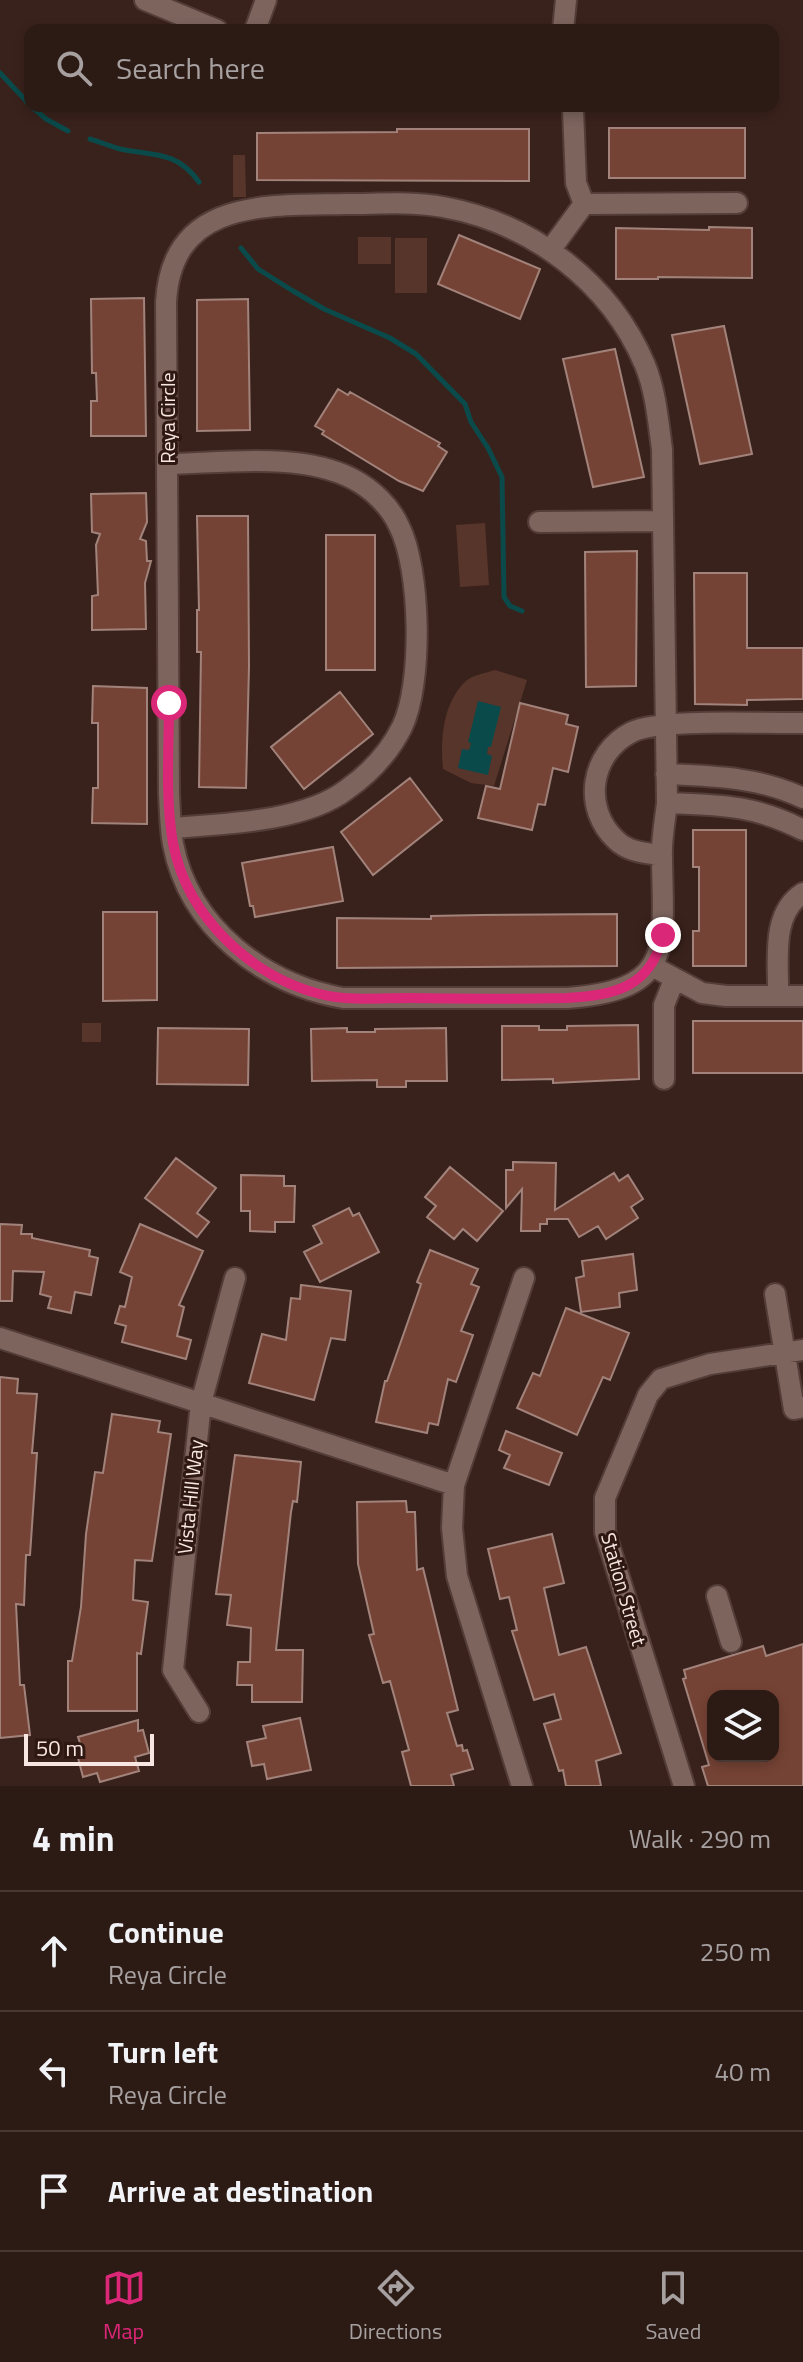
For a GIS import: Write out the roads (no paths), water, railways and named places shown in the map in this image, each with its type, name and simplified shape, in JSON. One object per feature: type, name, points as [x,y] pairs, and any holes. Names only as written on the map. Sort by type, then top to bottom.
[{"type":"street","points":[[145,0],[203,24]]},
{"type":"street","points":[[257,24],[266,0]]},
{"type":"street","points":[[564,24],[566,0]]},
{"type":"street","points":[[573,112],[576,183],[584,204]]},
{"type":"street","points":[[584,204],[737,203]]},
{"type":"street","points":[[551,249],[584,204]]},
{"type":"street","name":"Reya Circle","points":[[429,205],[482,217],[510,228],[551,249],[592,284],[625,327],[645,366],[654,393],[662,449],[667,803],[661,855],[663,935],[652,966],[620,990],[601,996],[343,998],[292,985],[244,956],[224,938],[197,903],[177,859],[171,828],[168,464],[167,289],[186,245],[212,221],[260,207],[429,205]]},
{"type":"street","points":[[168,464],[273,462],[310,466],[329,469],[350,478],[373,493],[398,524],[409,551],[413,571],[415,654],[414,683],[403,724],[380,761],[346,791],[316,808],[241,822],[171,828]]},
{"type":"street","points":[[539,522],[663,521]]},
{"type":"street","points":[[661,855],[635,852],[617,841],[601,822],[593,795],[596,774],[608,749],[633,731],[664,725],[803,723]]},
{"type":"street","points":[[666,774],[743,778],[776,786],[803,798]]},
{"type":"street","points":[[667,803],[743,808],[767,813],[803,830]]},
{"type":"street","points":[[778,996],[781,923],[785,908],[803,893]]},
{"type":"street","points":[[652,966],[702,993],[803,996]]},
{"type":"street","points":[[664,1079],[664,1005],[674,980]]},
{"type":"street","name":"Vista Hill Way","points":[[199,1712],[173,1670],[201,1403],[235,1278]]},
{"type":"street","points":[[522,1786],[457,1576],[452,1528],[454,1485],[524,1278]]},
{"type":"street","points":[[775,1294],[796,1349],[794,1409],[803,1407]]},
{"type":"street","points":[[0,1338],[454,1485]]},
{"type":"street","name":"Station Street","points":[[684,1786],[605,1532],[605,1498],[648,1395],[661,1379],[710,1364],[796,1349]]},
{"type":"street","points":[[717,1596],[731,1642]]},
{"type":"water","points":[[478,701],[501,707],[491,747],[488,747],[487,754],[492,756],[488,775],[458,768],[462,749],[469,750],[471,743],[468,742]]},
{"type":"waterway","points":[[0,73],[24,99]]},
{"type":"waterway","points":[[38,112],[68,131]]},
{"type":"waterway","points":[[90,139],[120,149],[173,159],[199,182]]},
{"type":"waterway","points":[[241,248],[258,269],[293,291],[416,354],[465,404],[471,422],[502,477],[504,597],[510,606],[522,611]]}]
